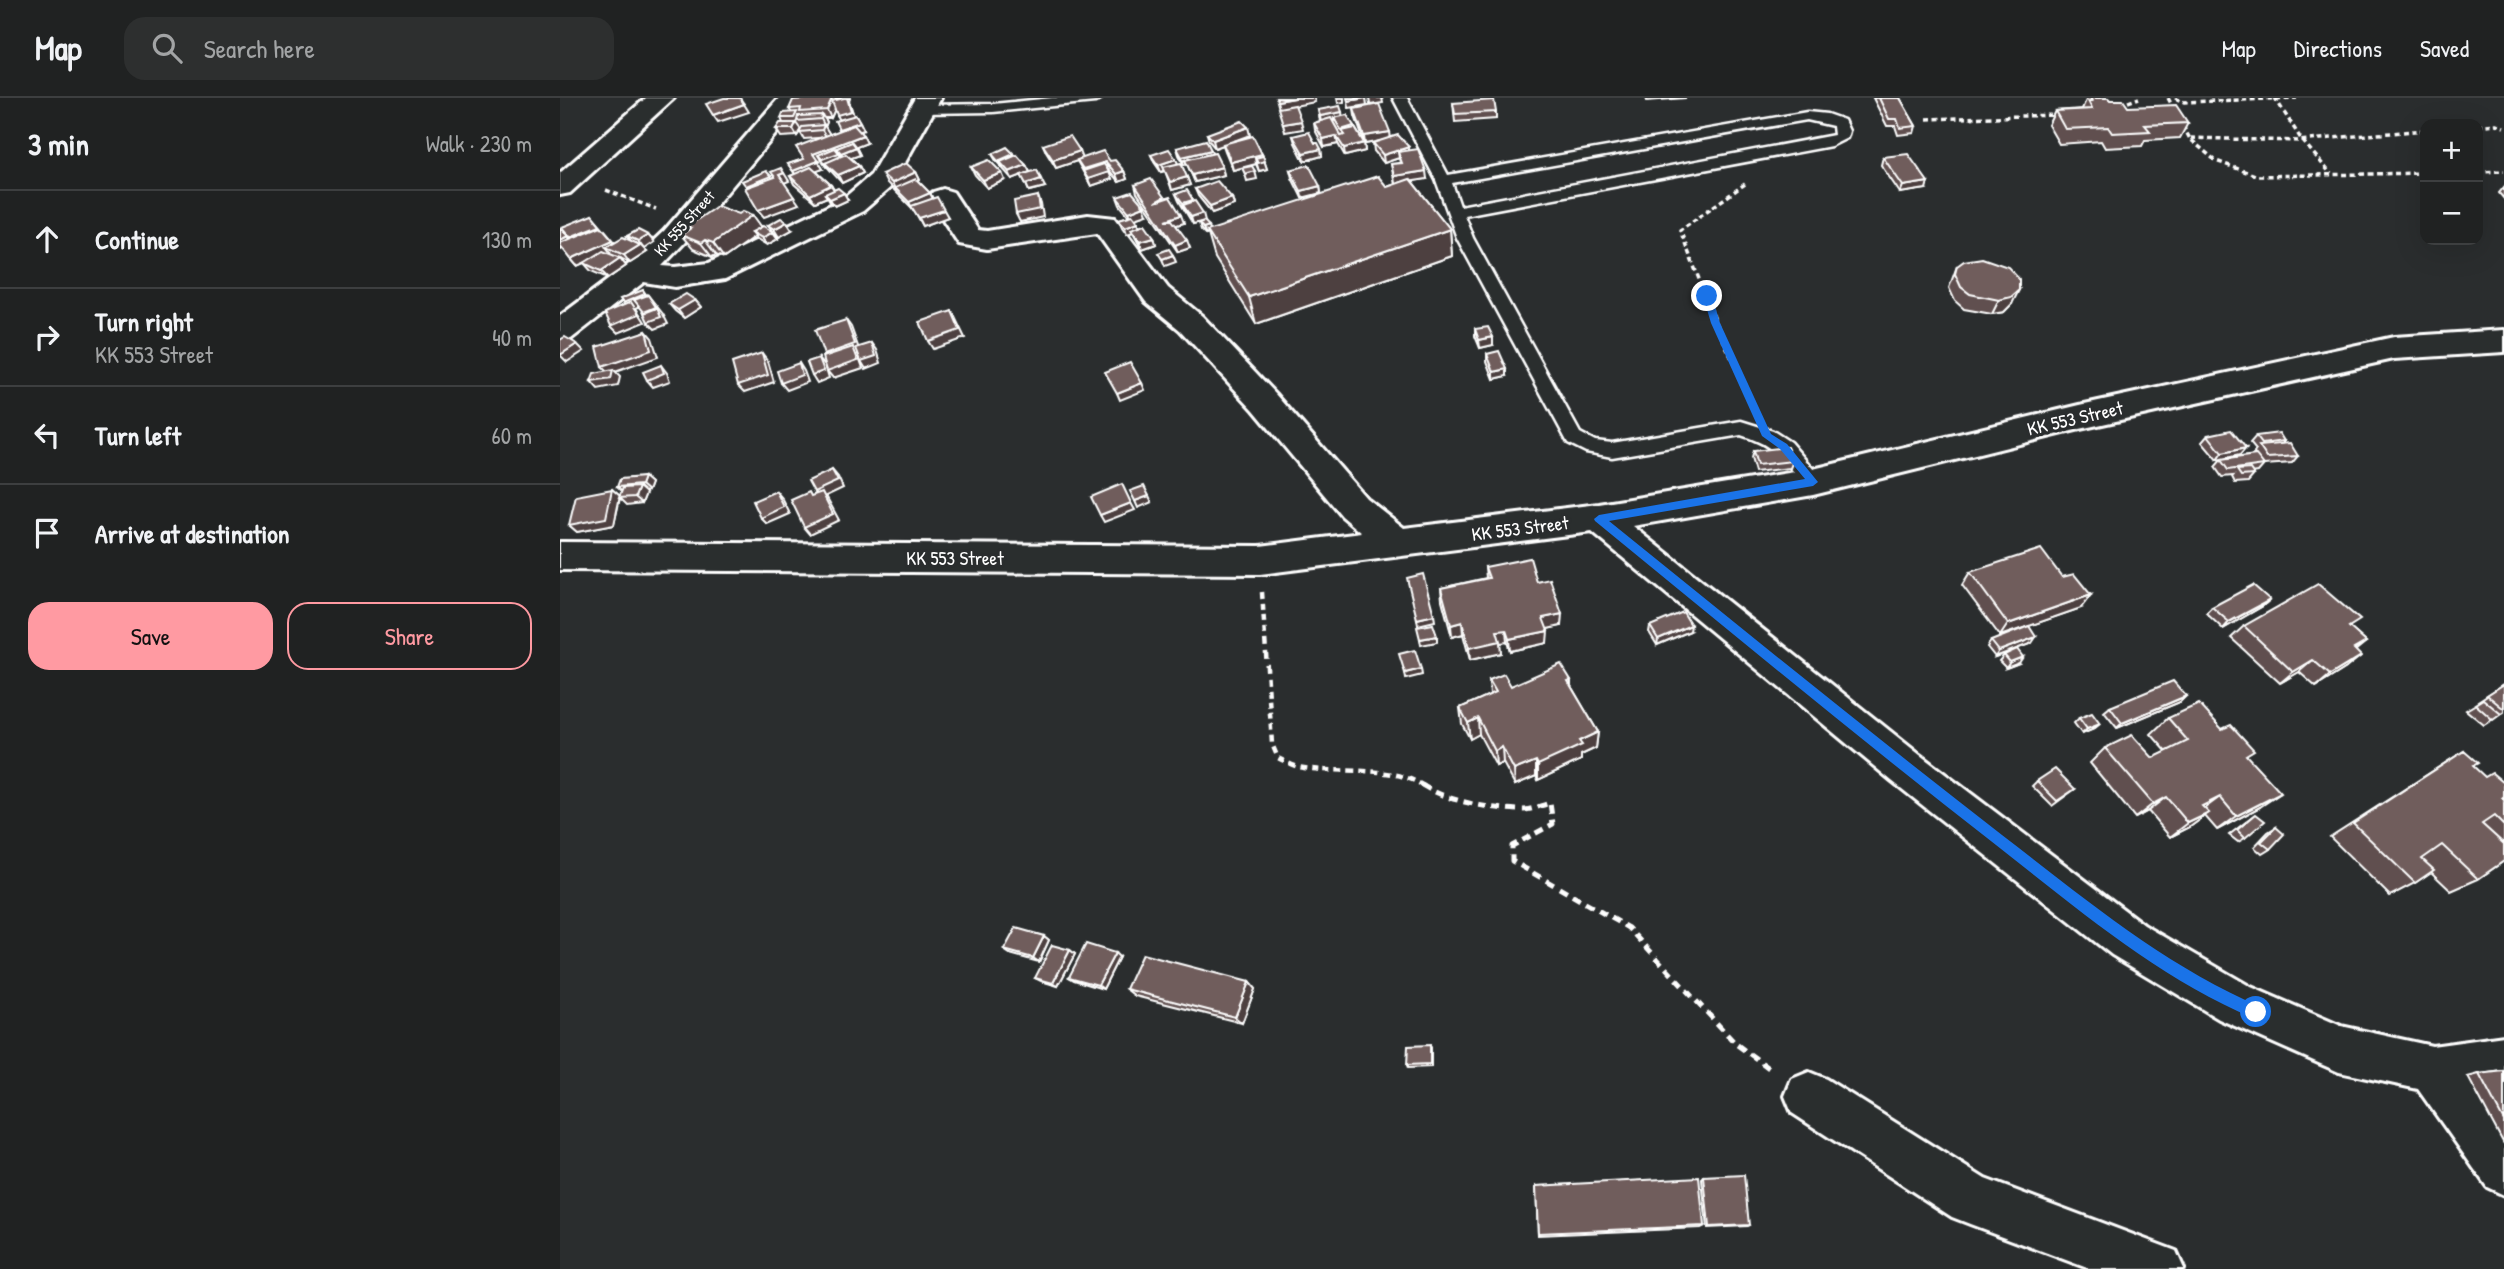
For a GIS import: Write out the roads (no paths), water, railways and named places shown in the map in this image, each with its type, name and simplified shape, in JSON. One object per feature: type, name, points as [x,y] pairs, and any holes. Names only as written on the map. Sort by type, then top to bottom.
[{"type":"street","points":[[568,181],[661,98]]},
{"type":"street","name":"KK 555 Street","points":[[560,332],[638,272],[684,225],[793,98]]},
{"type":"street","points":[[638,272],[675,276],[715,272],[853,205],[882,180],[924,104]]},
{"type":"street","points":[[943,198],[969,239],[986,240],[1088,224],[1105,224],[1157,295],[1191,323],[1265,402],[1354,508],[1398,543]]},
{"type":"street","name":"KK 553 Street","points":[[560,555],[1259,560],[1599,519],[1813,482],[2080,416],[2394,348],[2504,341]]},
{"type":"street","points":[[1599,519],[1906,768],[2128,940],[2235,1003],[2339,1049],[2432,1069],[2504,1059]]},
{"type":"street","points":[[2432,1069],[2504,1170]]},
{"type":"street","points":[[1809,1096],[1970,1199],[2158,1269]]},
{"type":"lane","points":[[924,104],[993,108],[1095,98]]},
{"type":"lane","points":[[1400,98],[1443,180],[1465,238],[1574,438],[1592,447],[1612,450],[1741,428],[1767,436],[1784,447],[1813,482]]},
{"type":"lane","points":[[1443,180],[1807,117],[1827,118],[1839,123],[1842,131],[1840,138],[1792,150],[1457,212]]}]
